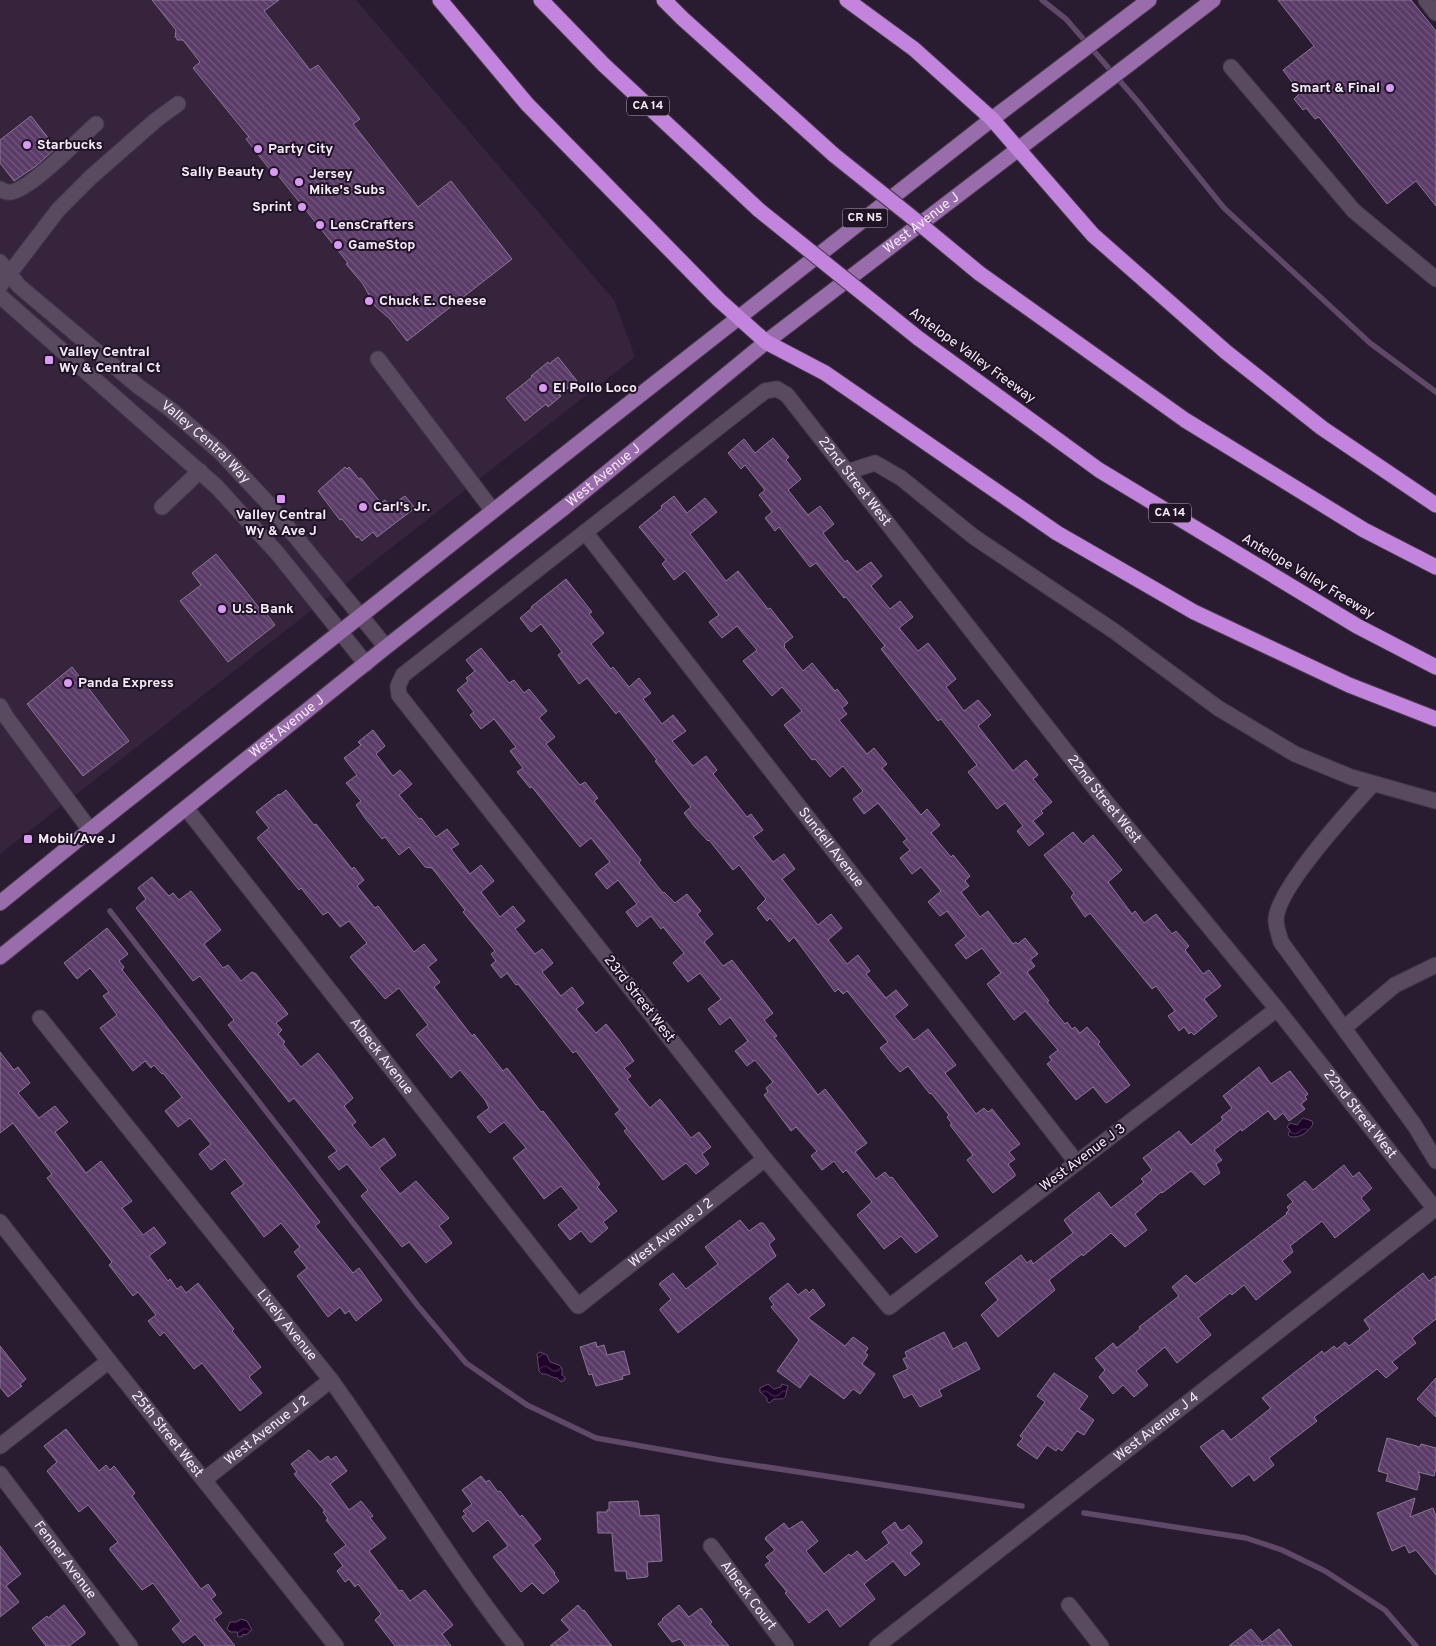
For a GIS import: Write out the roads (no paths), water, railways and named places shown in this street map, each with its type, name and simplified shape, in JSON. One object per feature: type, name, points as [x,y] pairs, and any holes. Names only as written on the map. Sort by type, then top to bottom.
[{"type":"highway","points":[[440,0],[527,104],[719,300],[766,342],[825,373],[1057,533],[1194,612],[1349,685],[1436,719]]},
{"type":"highway","name":"Antelope Valley Freeway","points":[[541,0],[604,65],[759,210],[918,338],[1099,470],[1357,626],[1436,666]]},
{"type":"highway","points":[[664,0],[834,155],[910,214],[980,273],[1185,420],[1364,530],[1436,567]]},
{"type":"highway","points":[[847,0],[914,50],[992,119],[1093,235],[1226,352],[1322,428],[1436,505]]},
{"type":"main road","name":"West Avenue J","points":[[0,957],[386,647],[565,507],[766,342],[1211,1]]},
{"type":"main road","name":"CR N5","points":[[739,318],[992,119],[1144,4]]},
{"type":"main road","points":[[0,903],[360,616],[739,318]]},
{"type":"street","points":[[1426,0],[1436,13]]},
{"type":"street","points":[[1231,67],[1354,211],[1436,279]]},
{"type":"street","points":[[3,274],[58,210],[90,177],[149,126],[178,104]]},
{"type":"street","points":[[0,189],[5,192],[11,192],[32,182],[96,124]]},
{"type":"street","name":"Valley Central Way","points":[[3,274],[139,387],[170,409],[220,452],[267,502],[386,647]]},
{"type":"street","name":"Valley Central Way","points":[[0,296],[217,487],[278,554],[366,664]]},
{"type":"street","points":[[378,359],[493,511]]},
{"type":"street","name":"22nd Street West","points":[[585,532],[765,391],[776,389],[787,395],[1097,791],[1277,1009],[1435,1209]]},
{"type":"street","points":[[847,472],[875,463],[894,475],[974,537],[1114,632],[1218,708],[1295,754],[1351,777],[1436,801]]},
{"type":"street","points":[[162,507],[200,472]]},
{"type":"street","name":"23rd Street West","points":[[585,532],[403,675],[398,686],[399,695],[765,1159],[889,1307]]},
{"type":"street","name":"Sundell Avenue","points":[[585,532],[1077,1163]]},
{"type":"street","points":[[0,706],[90,830]]},
{"type":"street","points":[[1373,784],[1327,836],[1282,898],[1276,919],[1280,942],[1416,1126],[1436,1160]]},
{"type":"street","name":"Albeck Avenue","points":[[186,808],[578,1306]]},
{"type":"street","points":[[1344,1028],[1395,985],[1436,965]]},
{"type":"street","name":"West Avenue J 3","points":[[889,1307],[1277,1009]]},
{"type":"street","name":"Lively Avenue","points":[[40,1018],[331,1380],[372,1437],[481,1602],[516,1646]]},
{"type":"street","name":"West Avenue J 2","points":[[578,1306],[765,1159]]},
{"type":"street","name":"West Avenue J 4","points":[[877,1646],[1435,1209]]},
{"type":"street","name":"25th Street West","points":[[0,1222],[336,1646]]},
{"type":"street","points":[[0,1446],[109,1361]]},
{"type":"street","name":"West Avenue J 2","points":[[204,1480],[331,1380]]},
{"type":"street","name":"Fenner Avenue","points":[[0,1474],[130,1646]]},
{"type":"street","name":"Albeck Court","points":[[711,1546],[786,1646]]},
{"type":"street","points":[[1069,1605],[1101,1646]]},
{"type":"water","points":[[1303,1118],[1312,1121],[1313,1124],[1309,1130],[1295,1137],[1288,1135],[1290,1130],[1287,1127],[1290,1123],[1297,1125]]},
{"type":"water","points":[[540,1352],[547,1355],[550,1362],[562,1368],[562,1375],[565,1377],[565,1380],[561,1382],[557,1378],[542,1374],[539,1371],[537,1354]]},
{"type":"water","points":[[768,1384],[774,1389],[781,1387],[782,1384],[788,1386],[785,1397],[774,1399],[769,1403],[767,1398],[760,1392],[760,1388]]},
{"type":"water","points":[[241,1619],[247,1621],[252,1630],[246,1635],[243,1634],[243,1636],[238,1637],[237,1632],[230,1632],[227,1629],[230,1622],[236,1622]]},
{"type":"waterway","points":[[1042,0],[1066,19],[1139,103],[1224,208],[1370,343],[1436,392]]},
{"type":"waterway","points":[[110,911],[418,1306],[466,1363],[527,1405],[596,1438],[720,1460],[1022,1506]]},
{"type":"waterway","points":[[1084,1513],[1246,1538],[1282,1550],[1325,1571],[1385,1610],[1416,1646]]},
{"type":"place","name":"Smart & Final","points":[[1390,88]]},
{"type":"place","name":"Starbucks","points":[[27,145]]},
{"type":"place","name":"Party City","points":[[258,149]]},
{"type":"place","name":"Sally Beauty","points":[[274,172]]},
{"type":"place","name":"Jersey Mike's Subs","points":[[299,182]]},
{"type":"place","name":"Sprint","points":[[302,207]]},
{"type":"place","name":"LensCrafters","points":[[320,225]]},
{"type":"place","name":"GameStop","points":[[338,245]]},
{"type":"place","name":"Chuck E. Cheese","points":[[369,301]]},
{"type":"place","name":"Valley Central Wy & Central Ct","points":[[49,360]]},
{"type":"place","name":"El Pollo Loco","points":[[543,388]]},
{"type":"place","name":"Valley Central Wy & Ave J","points":[[281,499]]},
{"type":"place","name":"Carl's Jr.","points":[[363,507]]},
{"type":"place","name":"U.S. Bank","points":[[222,609]]},
{"type":"place","name":"Panda Express","points":[[68,683]]},
{"type":"place","name":"Mobil/Ave J","points":[[28,839]]}]
